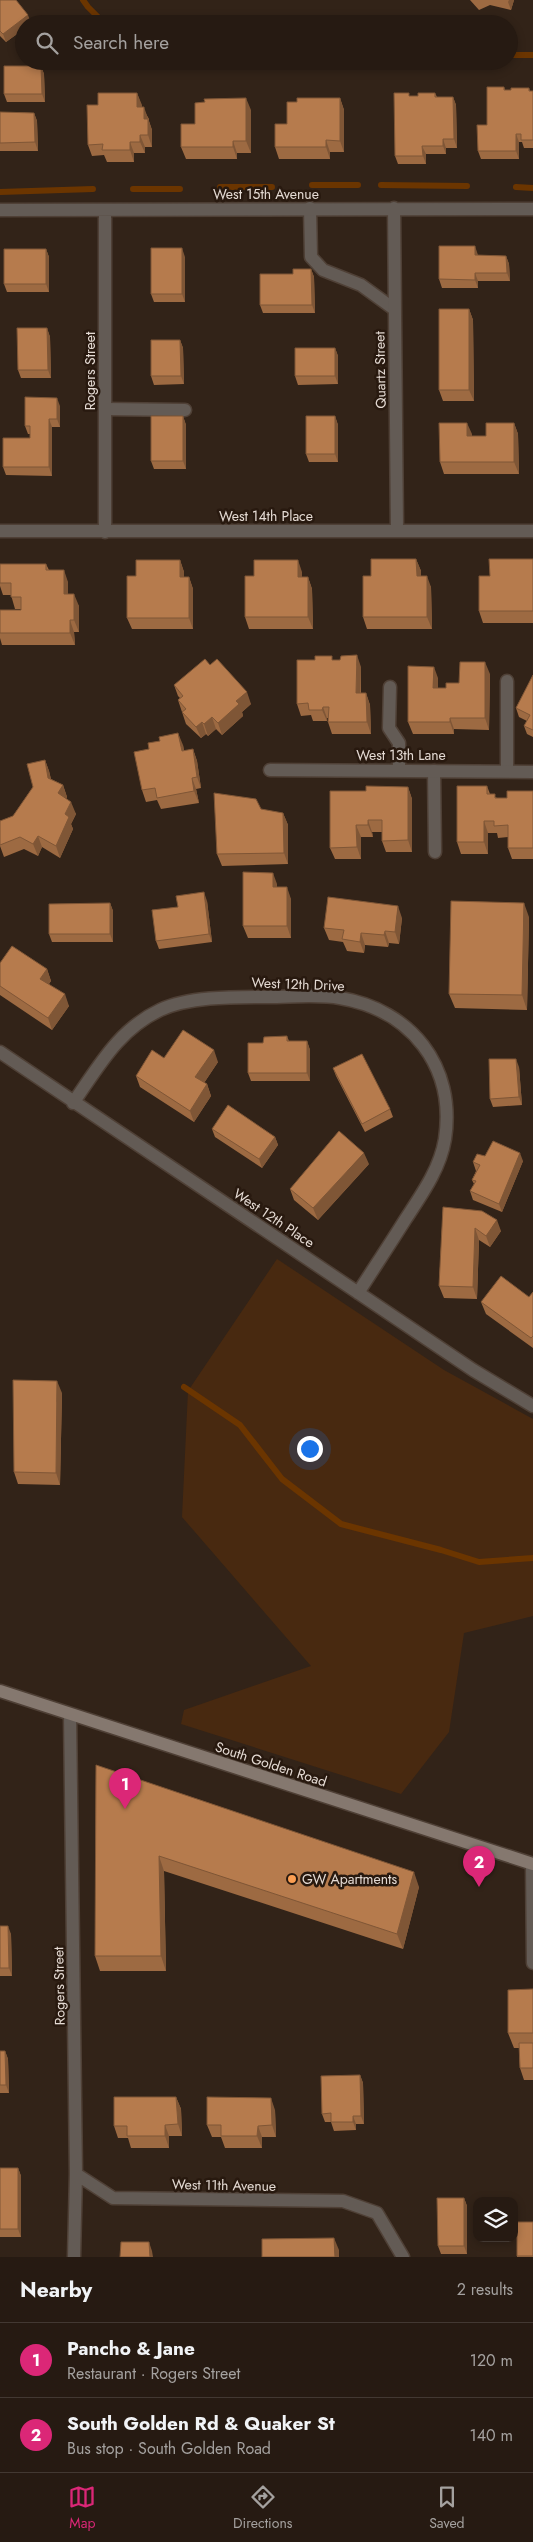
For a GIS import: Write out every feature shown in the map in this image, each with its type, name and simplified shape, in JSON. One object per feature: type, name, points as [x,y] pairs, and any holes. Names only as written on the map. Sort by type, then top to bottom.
[{"type":"main road","name":"South Golden Road","points":[[0,1692],[532,1864]]},
{"type":"street","points":[[310,208],[311,257],[323,270],[361,285],[394,309]]},
{"type":"street","name":"Quartz Street","points":[[394,208],[397,530]]},
{"type":"street","name":"West 15th Avenue","points":[[0,210],[533,209]]},
{"type":"street","name":"Rogers Street","points":[[105,210],[105,532]]},
{"type":"street","points":[[105,409],[186,410]]},
{"type":"street","name":"West 14th Place","points":[[0,532],[533,531]]},
{"type":"street","points":[[507,681],[507,771]]},
{"type":"street","points":[[390,687],[390,728],[399,743],[399,770]]},
{"type":"street","name":"West 13th Lane","points":[[270,770],[533,772]]},
{"type":"street","points":[[434,771],[435,852]]},
{"type":"street","name":"West 12th Drive","points":[[73,1102],[114,1043],[135,1024],[161,1010],[217,997],[338,997],[364,1003],[386,1013],[410,1030],[428,1052],[441,1075],[447,1097],[445,1139],[435,1174],[358,1293]]},
{"type":"street","name":"West 12th Place","points":[[0,1052],[473,1370],[533,1406]]},
{"type":"street","name":"Rogers Street","points":[[70,1715],[76,2174],[74,2257]]},
{"type":"street","points":[[532,1864],[533,1963]]},
{"type":"street","name":"West 11th Avenue","points":[[76,2174],[113,2198],[343,2202],[377,2213],[403,2257]]},
{"type":"shaded area","points":[[277,1259],[444,1370],[533,1419],[533,1616],[464,1633],[449,1732],[401,1794],[181,1724],[184,1710],[311,1666],[182,1517],[188,1391]]},
{"type":"building","points":[[0,0],[16,0],[28,15],[15,15],[15,25],[3,34],[0,31]]},
{"type":"building","points":[[4,66],[15,66],[15,70],[41,70],[42,94],[4,94]]},
{"type":"building","points":[[487,87],[504,87],[504,90],[529,88],[529,91],[533,91],[533,140],[521,140],[521,134],[516,134],[516,151],[478,151],[477,125],[487,125]]},
{"type":"building","points":[[98,93],[137,93],[137,107],[144,107],[144,119],[148,119],[148,135],[140,135],[140,142],[130,142],[130,150],[102,150],[103,144],[88,145],[87,105],[98,105]]},
{"type":"building","points":[[394,93],[409,93],[409,96],[418,96],[418,93],[435,93],[435,97],[453,97],[454,139],[443,139],[443,146],[422,146],[423,156],[395,156]]},
{"type":"building","points":[[246,98],[246,141],[233,141],[233,147],[181,147],[181,124],[195,124],[195,103],[205,102],[204,99]]},
{"type":"building","points":[[297,98],[340,98],[340,141],[326,140],[326,147],[275,147],[275,124],[287,124],[287,102],[297,102]]},
{"type":"building","points":[[0,112],[34,113],[35,142],[0,143]]},
{"type":"building","points":[[439,246],[475,246],[475,255],[506,256],[507,273],[475,273],[475,280],[439,279]]},
{"type":"building","points":[[151,248],[182,248],[182,294],[151,294]]},
{"type":"building","points":[[4,249],[46,249],[46,284],[4,284]]},
{"type":"building","points":[[293,269],[311,269],[312,305],[260,305],[260,274],[293,274]]},
{"type":"building","points":[[439,309],[469,309],[469,390],[439,390]]},
{"type":"building","points":[[17,328],[47,328],[48,370],[18,370]]},
{"type":"building","points":[[151,340],[180,340],[181,376],[151,376]]},
{"type":"building","points":[[295,348],[335,348],[335,376],[295,376]]},
{"type":"building","points":[[25,397],[57,398],[57,419],[49,419],[49,467],[3,467],[3,438],[30,438],[30,426],[25,426]]},
{"type":"building","points":[[151,416],[183,416],[183,461],[151,461]]},
{"type":"building","points":[[306,416],[335,416],[335,454],[306,454]]},
{"type":"building","points":[[439,423],[467,423],[467,436],[486,436],[486,423],[514,423],[514,462],[440,462]]},
{"type":"building","points":[[371,559],[416,559],[417,576],[427,576],[427,617],[363,617],[363,576],[371,576]]},
{"type":"building","points":[[489,559],[533,559],[533,611],[479,611],[479,576],[490,576]]},
{"type":"building","points":[[136,560],[180,560],[180,577],[189,577],[189,618],[127,618],[127,576],[136,576]]},
{"type":"building","points":[[254,560],[298,560],[298,577],[308,577],[308,617],[245,617],[245,576],[254,576]]},
{"type":"building","points":[[0,564],[46,564],[46,570],[64,570],[64,594],[74,594],[74,620],[70,620],[70,633],[0,633],[0,610],[21,610],[21,597],[11,597],[11,583],[0,583]]},
{"type":"building","points":[[357,655],[356,693],[366,693],[367,722],[328,722],[329,707],[323,707],[322,710],[309,710],[308,703],[297,704],[297,660],[315,660],[315,656],[332,656],[332,660],[340,660],[341,656]]},
{"type":"building","points":[[205,659],[210,665],[217,659],[247,692],[236,701],[239,704],[218,723],[212,717],[204,724],[202,722],[196,727],[182,712],[186,709],[178,700],[183,696],[174,685]]},
{"type":"building","points":[[460,662],[485,662],[485,718],[450,718],[450,722],[408,722],[408,666],[434,667],[433,688],[446,688],[446,683],[459,683]]},
{"type":"building","points":[[533,675],[533,730],[524,726],[530,715],[516,708]]},
{"type":"building","points":[[178,733],[182,751],[193,749],[197,777],[192,778],[194,791],[157,798],[155,788],[142,790],[134,752],[149,749],[148,743],[160,741],[159,737]]},
{"type":"building","points":[[45,760],[48,778],[63,785],[58,793],[71,802],[65,814],[69,817],[56,846],[38,836],[33,844],[20,837],[0,845],[0,821],[13,816],[33,787],[27,764]]},
{"type":"building","points":[[366,786],[408,787],[408,840],[382,841],[382,820],[368,820],[368,825],[356,825],[357,847],[330,848],[330,791],[366,791]]},
{"type":"building","points":[[457,786],[487,786],[487,794],[495,794],[495,798],[507,798],[507,791],[533,791],[533,848],[508,848],[508,825],[494,826],[494,821],[484,821],[484,842],[457,842]]},
{"type":"building","points":[[214,793],[256,799],[261,809],[283,813],[284,853],[217,854]]},
{"type":"building","points":[[243,872],[273,873],[273,887],[287,887],[287,926],[243,926]]},
{"type":"building","points":[[204,892],[209,934],[156,941],[152,910],[178,907],[176,896]]},
{"type":"building","points":[[328,897],[398,906],[395,932],[385,931],[384,935],[361,933],[360,942],[342,939],[344,930],[324,928]]},
{"type":"building","points":[[451,901],[524,903],[522,995],[449,994]]},
{"type":"building","points":[[110,903],[110,934],[49,934],[49,904]]},
{"type":"building","points":[[12,946],[47,969],[40,979],[65,994],[48,1018],[0,986],[0,963]]},
{"type":"building","points":[[183,1030],[214,1050],[195,1077],[207,1084],[190,1111],[136,1076],[152,1050],[164,1058]]},
{"type":"building","points":[[287,1036],[287,1041],[307,1041],[307,1073],[248,1073],[248,1043],[263,1043],[264,1037]]},
{"type":"building","points":[[362,1054],[390,1109],[362,1124],[333,1068]]},
{"type":"building","points":[[489,1059],[516,1059],[519,1097],[490,1099]]},
{"type":"building","points":[[228,1105],[275,1137],[259,1159],[212,1129]]},
{"type":"building","points":[[339,1131],[364,1153],[313,1208],[290,1189]]},
{"type":"building","points":[[493,1141],[520,1153],[499,1204],[470,1191],[476,1181],[472,1180],[480,1165],[473,1162],[477,1154],[485,1156]]},
{"type":"building","points":[[443,1207],[482,1211],[497,1220],[486,1236],[475,1228],[473,1287],[439,1286]]},
{"type":"building","points":[[501,1276],[529,1297],[533,1292],[533,1336],[531,1338],[481,1302]]},
{"type":"building","points":[[13,1380],[57,1381],[56,1473],[14,1472]]},
{"type":"building","name":"GW Apartments","points":[[96,1765],[414,1872],[397,1934],[159,1856],[161,1956],[95,1956]]},
{"type":"building","points":[[0,1926],[8,1926],[9,1968],[0,1968]]},
{"type":"building","points":[[533,1989],[533,2033],[508,2033],[508,1990]]},
{"type":"building","points":[[519,2043],[533,2043],[533,2068],[520,2068]]},
{"type":"building","points":[[0,2051],[5,2051],[6,2085],[0,2085]]},
{"type":"building","points":[[360,2075],[361,2116],[353,2116],[353,2122],[331,2122],[331,2113],[322,2114],[321,2076]]},
{"type":"building","points":[[114,2097],[176,2097],[178,2124],[165,2125],[165,2136],[127,2136],[127,2126],[114,2126]]},
{"type":"building","points":[[207,2097],[271,2098],[272,2125],[258,2126],[257,2136],[221,2136],[221,2125],[207,2125]]},
{"type":"building","points":[[0,2168],[18,2168],[18,2229],[0,2229]]},
{"type":"building","points":[[437,2198],[464,2198],[464,2246],[438,2246]]},
{"type":"building","points":[[518,2222],[533,2222],[533,2256],[517,2256]]},
{"type":"building","points":[[334,2238],[335,2257],[262,2257],[262,2239]]},
{"type":"building","points":[[121,2242],[149,2242],[150,2257],[120,2257]]},
{"type":"waterway","points":[[83,0],[96,15]]},
{"type":"waterway","points":[[518,55],[533,55]]},
{"type":"waterway","points":[[312,185],[358,185]]},
{"type":"waterway","points":[[381,185],[467,186]]},
{"type":"waterway","points":[[220,187],[272,187]]},
{"type":"waterway","points":[[516,187],[533,188]]},
{"type":"waterway","points":[[0,192],[93,189]]},
{"type":"waterway","points":[[133,189],[180,189]]},
{"type":"waterway","points":[[184,1387],[240,1425],[282,1479],[341,1524],[479,1562],[533,1558]]},
{"type":"place","name":"Pancho & Jane","points":[[125,1809]]},
{"type":"place","name":"GW Apartments","points":[[292,1879]]},
{"type":"place","name":"South Golden Rd & Quaker St","points":[[479,1887]]}]
